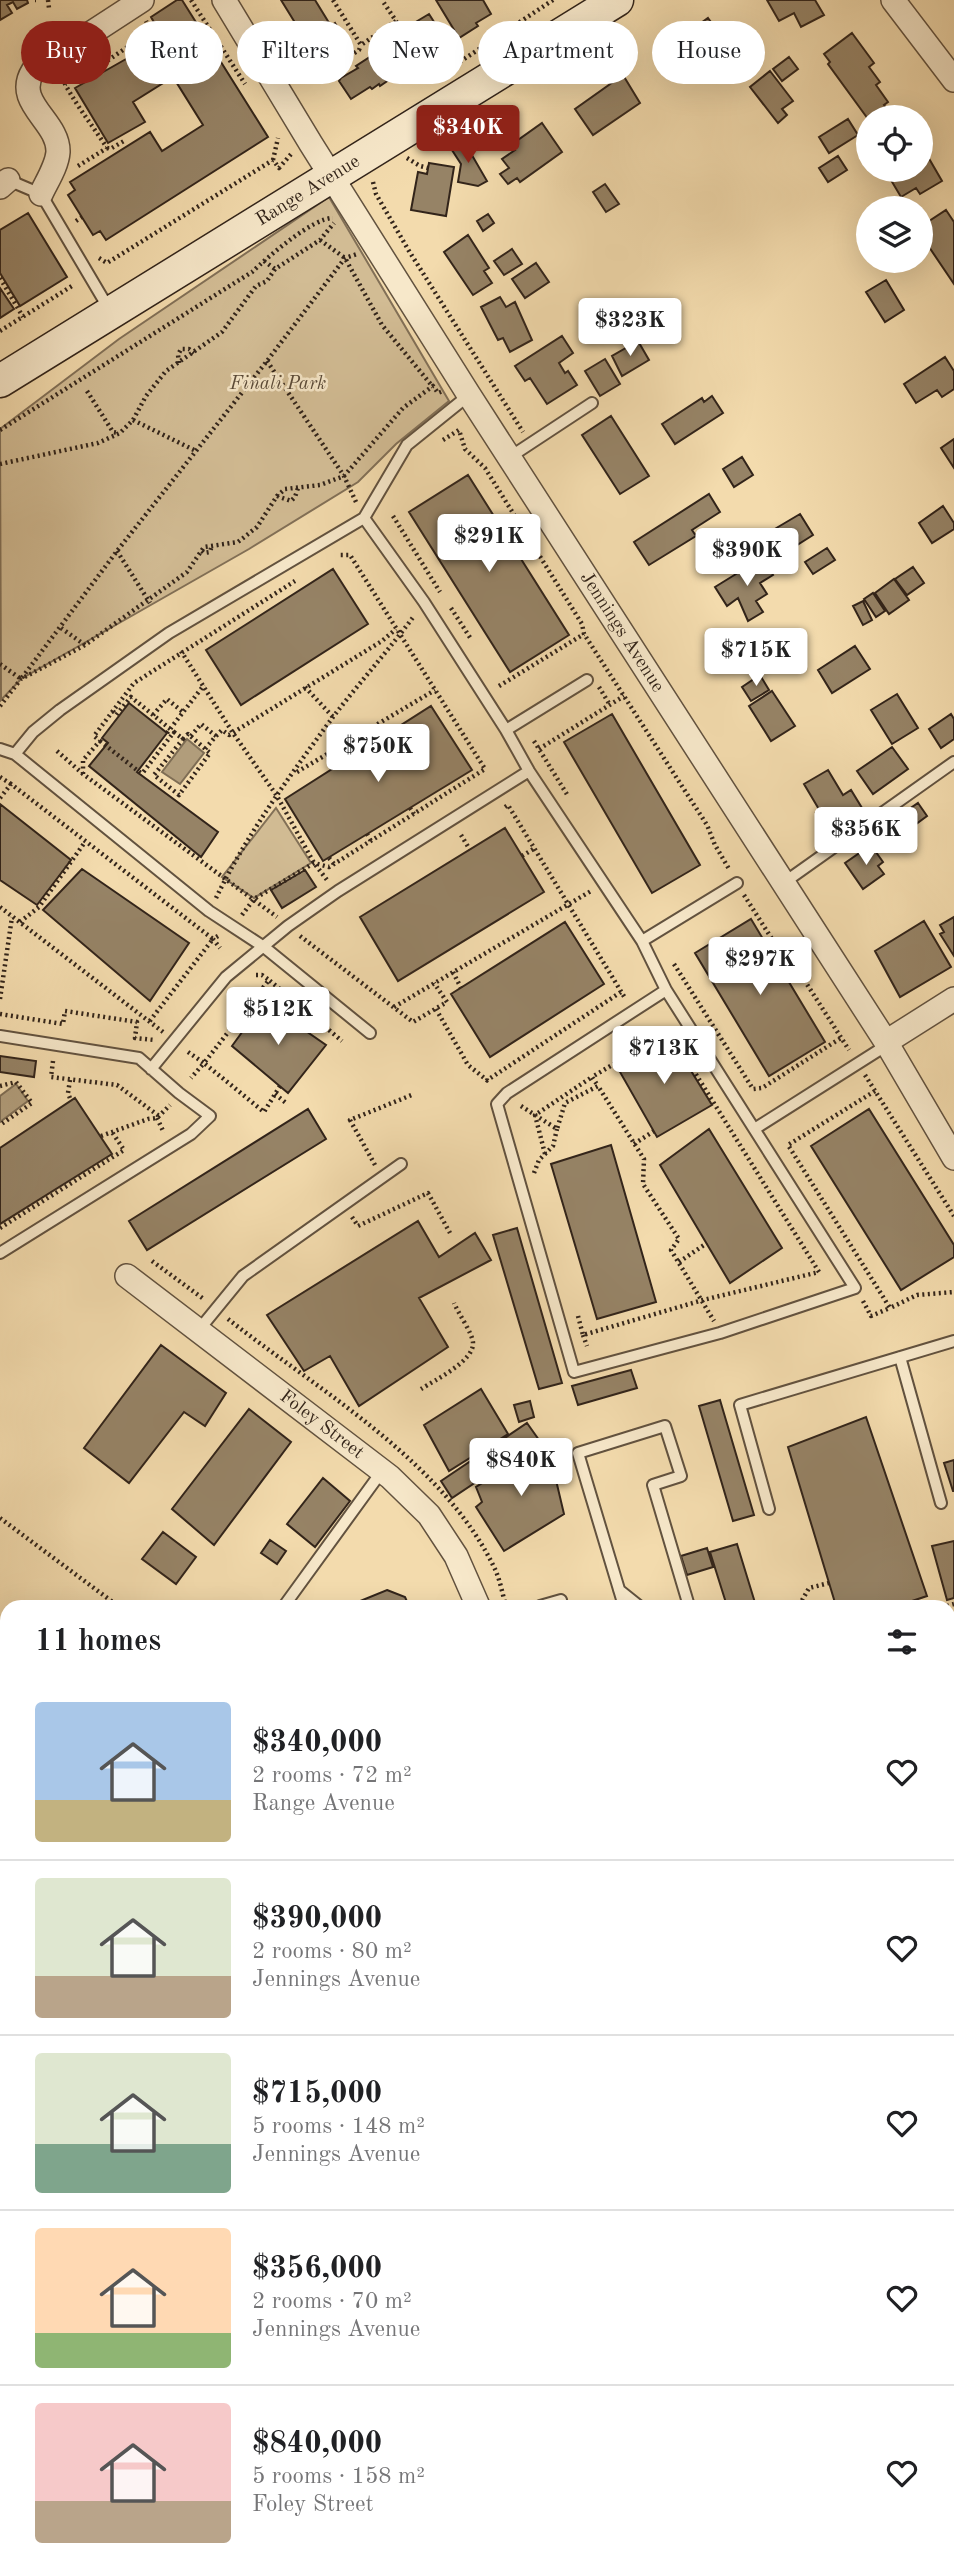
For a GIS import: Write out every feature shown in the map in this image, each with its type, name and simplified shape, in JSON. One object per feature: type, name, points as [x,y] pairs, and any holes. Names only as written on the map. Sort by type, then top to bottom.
[{"type":"street","name":"Jennings Avenue","points":[[224,0],[469,395],[886,1043],[954,1158]]},
{"type":"street","points":[[892,0],[954,80]]},
{"type":"street","name":"Range Avenue","points":[[0,381],[604,3]]},
{"type":"street","points":[[41,194],[57,160],[58,149],[55,138],[27,93],[27,80],[33,71],[148,6]]},
{"type":"street","points":[[886,1043],[954,999]]},
{"type":"street","name":"Foley Street","points":[[127,1276],[382,1471],[429,1515],[456,1556],[475,1600]]},
{"type":"lane","points":[[3,181],[41,194],[110,311]]},
{"type":"lane","points":[[15,754],[33,732],[61,710],[169,633],[364,518],[407,445],[469,395]]},
{"type":"lane","points":[[510,457],[592,404]]},
{"type":"lane","points":[[364,518],[424,602],[506,730],[529,771],[642,941],[666,990],[855,1288],[720,1333],[574,1372],[498,1104],[507,1093],[666,990]]},
{"type":"lane","points":[[506,730],[587,680]]},
{"type":"lane","points":[[0,749],[15,754],[209,911],[264,947],[370,1033]]},
{"type":"lane","points":[[782,884],[954,762]]},
{"type":"lane","points":[[151,1069],[226,977],[288,926],[338,891],[529,771]]},
{"type":"lane","points":[[642,941],[737,883]]},
{"type":"lane","points":[[0,1036],[139,1058],[210,1116],[191,1134],[0,1253]]},
{"type":"lane","points":[[756,1128],[858,1064],[886,1043]]},
{"type":"lane","points":[[198,1331],[243,1276],[401,1164]]},
{"type":"lane","points":[[769,1509],[740,1405],[954,1341]]},
{"type":"lane","points":[[900,1357],[941,1503]]},
{"type":"lane","points":[[622,1600],[578,1453],[665,1426],[681,1476],[653,1485],[688,1600]]},
{"type":"lane","points":[[288,1600],[382,1471]]},
{"type":"lane","points":[[619,1590],[632,1600]]},
{"type":"path","points":[[48,0],[49,8]]},
{"type":"path","points":[[341,0],[335,3],[361,45]]},
{"type":"path","points":[[354,54],[361,45],[396,21],[382,0]]},
{"type":"path","points":[[464,59],[553,0]]},
{"type":"path","points":[[107,148],[89,119],[82,115],[65,84],[104,63],[148,33],[149,27],[144,18],[148,6]]},
{"type":"path","points":[[93,248],[98,257],[107,263],[273,160],[278,138]]},
{"type":"path","points":[[71,171],[107,148],[124,141]]},
{"type":"path","points":[[273,160],[279,169],[292,156],[293,151]]},
{"type":"path","points":[[71,213],[81,230]]},
{"type":"path","points":[[76,221],[82,217]]},
{"type":"path","points":[[0,430],[242,279],[274,251],[319,220],[337,220],[320,240],[275,269],[267,281],[256,286],[222,332],[166,371],[120,433],[98,443],[0,464]]},
{"type":"path","points":[[320,240],[345,258],[382,326],[438,393],[448,390],[441,379]]},
{"type":"path","points":[[0,706],[345,258],[365,251],[373,242]]},
{"type":"path","points":[[264,261],[275,269]]},
{"type":"path","points":[[0,278],[23,317]]},
{"type":"path","points":[[0,331],[72,286]]},
{"type":"path","points":[[179,363],[178,355],[181,349],[189,349],[194,353]]},
{"type":"path","points":[[267,362],[344,476],[364,518]]},
{"type":"path","points":[[21,679],[85,645],[149,601],[187,572],[204,547],[238,542],[257,527],[277,496],[285,489],[320,485],[344,476],[403,408],[433,386]]},
{"type":"path","points":[[87,391],[113,432],[120,433]]},
{"type":"path","points":[[133,419],[196,452]]},
{"type":"path","points":[[436,444],[459,430],[465,449],[485,468],[582,624],[584,634],[708,825],[715,845],[772,939],[794,964],[954,1216]]},
{"type":"path","points":[[277,496],[291,501],[298,488]]},
{"type":"path","points":[[117,551],[149,601]]},
{"type":"path","points":[[233,928],[254,899],[314,863],[329,867],[485,769],[396,629],[351,552],[341,553],[330,559]]},
{"type":"path","points":[[204,685],[141,774],[94,736],[134,683],[295,580]]},
{"type":"path","points":[[209,911],[226,877],[277,796],[334,717],[424,602]]},
{"type":"path","points":[[61,628],[85,645]]},
{"type":"path","points":[[205,749],[222,730],[229,735],[233,733],[382,641],[396,629]]},
{"type":"path","points":[[499,686],[584,634]]},
{"type":"path","points":[[177,645],[277,796],[314,863],[338,891]]},
{"type":"path","points":[[40,655],[49,664]]},
{"type":"path","points":[[0,664],[21,679]]},
{"type":"path","points":[[305,687],[334,717]]},
{"type":"path","points":[[293,774],[435,690]]},
{"type":"path","points":[[539,749],[624,696]]},
{"type":"path","points":[[113,711],[116,715],[131,697],[183,739]]},
{"type":"path","points":[[153,715],[167,699],[183,712]]},
{"type":"path","points":[[191,736],[201,724],[216,736]]},
{"type":"path","points":[[369,729],[376,741]]},
{"type":"path","points":[[188,734],[191,736],[210,753],[179,795],[154,775],[183,739],[188,734]]},
{"type":"path","points":[[83,774],[83,760],[100,741]]},
{"type":"path","points":[[57,751],[83,774],[226,877],[413,1022],[447,1002],[434,983]]},
{"type":"path","points":[[328,753],[336,767]]},
{"type":"path","points":[[0,776],[213,939],[220,948]]},
{"type":"path","points":[[0,798],[11,784]]},
{"type":"path","points":[[449,784],[453,790]]},
{"type":"path","points":[[508,805],[633,1011]]},
{"type":"path","points":[[410,808],[414,814]]},
{"type":"path","points":[[367,834],[371,841]]},
{"type":"path","points":[[461,835],[470,850]]},
{"type":"path","points":[[20,922],[39,907],[85,842]]},
{"type":"path","points":[[522,856],[535,848]]},
{"type":"path","points":[[329,858],[334,864]]},
{"type":"path","points":[[393,1007],[604,883]]},
{"type":"path","points":[[0,907],[163,1032],[154,1040],[135,1038],[137,1022],[65,1011],[63,1024],[0,1014]]},
{"type":"path","points":[[0,999],[12,917]]},
{"type":"path","points":[[149,1022],[213,939]]},
{"type":"path","points":[[453,972],[461,988]]},
{"type":"path","points":[[256,975],[269,979],[342,1041]]},
{"type":"path","points":[[191,1078],[269,979]]},
{"type":"path","points":[[486,1081],[621,992]]},
{"type":"path","points":[[436,1009],[468,1065],[486,1081],[494,1083]]},
{"type":"path","points":[[296,1022],[305,1010]]},
{"type":"path","points":[[535,1115],[669,1031],[819,1272],[703,1300],[583,1335]]},
{"type":"path","points":[[188,1052],[264,1112],[280,1086]]},
{"type":"path","points":[[40,1059],[53,1060],[51,1077],[117,1085],[159,1116]]},
{"type":"path","points":[[592,1077],[644,1159],[643,1184],[679,1239],[671,1250],[703,1300],[720,1333]]},
{"type":"path","points":[[71,1080],[68,1093],[71,1101]]},
{"type":"path","points":[[0,1086],[16,1082],[32,1103],[0,1125]]},
{"type":"path","points":[[537,1184],[534,1172],[539,1160],[553,1146],[565,1103],[598,1086]]},
{"type":"path","points":[[875,1091],[788,1145],[891,1308]]},
{"type":"path","points":[[275,1094],[286,1103]]},
{"type":"path","points":[[382,1178],[350,1120],[414,1094]]},
{"type":"path","points":[[100,1136],[159,1116],[170,1104]]},
{"type":"path","points":[[521,1105],[556,1129]]},
{"type":"path","points":[[535,1115],[545,1154]]},
{"type":"path","points":[[634,1144],[654,1131]]},
{"type":"path","points":[[0,1228],[124,1150],[112,1132]]},
{"type":"path","points":[[343,1205],[358,1226],[428,1193],[450,1233]]},
{"type":"path","points":[[678,1262],[707,1243]]},
{"type":"path","points":[[855,1288],[871,1316],[916,1295],[954,1292]]},
{"type":"path","points":[[421,1389],[465,1360],[471,1352],[473,1342],[454,1303]]},
{"type":"path","points":[[576,1310],[587,1346]]},
{"type":"path","points":[[0,1518],[110,1600]]},
{"type":"path","points":[[802,1600],[809,1588],[830,1583]]},
{"type":"green space","name":"Finali Park","points":[[329,197],[449,401],[396,444],[358,482],[249,549],[21,679],[1,700],[0,429],[119,339]]},
{"type":"green space","points":[[276,808],[311,863],[254,898],[222,877]]},
{"type":"shaded area","points":[[187,739],[204,753],[180,784],[162,772]]},
{"type":"shaded area","points":[[16,1084],[28,1101],[0,1122],[0,1096]]},
{"type":"building","points":[[0,0],[27,0],[28,3],[17,9],[13,2],[7,5],[12,13],[0,20]]},
{"type":"building","points":[[177,0],[182,0],[195,21],[153,21],[151,17]]},
{"type":"building","points":[[281,0],[315,0],[328,21],[294,21]]},
{"type":"building","points":[[436,0],[483,0],[491,14],[478,21],[478,26],[464,35],[464,21],[449,21]]},
{"type":"building","points":[[767,0],[815,0],[824,15],[801,27],[794,13],[779,21]]},
{"type":"building","points":[[429,14],[433,21],[417,21]]},
{"type":"building","points":[[852,33],[874,63],[869,67],[880,82],[876,85],[888,102],[884,105],[858,105],[828,64],[830,62],[824,54]]},
{"type":"building","points":[[789,57],[798,69],[782,81],[773,69]]},
{"type":"building","points":[[368,58],[368,84],[379,84],[351,99],[341,84],[354,84],[354,70],[358,68],[356,66]]},
{"type":"building","points":[[125,60],[125,84],[162,84],[133,102],[145,122],[108,143],[75,88],[82,84],[111,84],[111,68]]},
{"type":"building","points":[[223,65],[268,137],[106,240],[100,231],[93,235],[68,195],[75,190],[70,182],[150,132],[162,151],[203,125],[177,84],[223,84]]},
{"type":"building","points":[[770,71],[793,101],[782,109],[787,115],[778,123],[750,87],[754,84],[765,84],[765,75]]},
{"type":"building","points":[[610,84],[628,84],[640,103],[593,135],[575,109]]},
{"type":"building","points":[[848,119],[856,132],[856,136],[829,153],[819,137]]},
{"type":"building","points":[[542,123],[562,152],[520,182],[517,178],[508,184],[500,174],[509,168],[502,159],[515,150],[511,145]]},
{"type":"building","points":[[462,138],[487,181],[478,186],[458,182],[461,164],[450,147]]},
{"type":"building","points":[[838,156],[847,170],[828,182],[819,168]]},
{"type":"building","points":[[429,163],[454,167],[446,216],[411,210],[418,172],[427,174]]},
{"type":"building","points":[[933,165],[942,181],[920,194],[916,188],[900,196],[892,182],[933,182]]},
{"type":"building","points":[[605,184],[619,204],[606,212],[593,192]]},
{"type":"building","points":[[946,210],[954,222],[954,284],[933,253],[933,218]]},
{"type":"building","points":[[28,213],[67,277],[20,306],[0,273],[0,230]]},
{"type":"building","points":[[488,214],[494,223],[483,231],[477,221]]},
{"type":"building","points":[[468,235],[489,268],[484,271],[492,283],[473,295],[444,252]]},
{"type":"building","points":[[512,249],[522,264],[504,275],[494,261]]},
{"type":"building","points":[[536,263],[549,282],[525,298],[512,279]]},
{"type":"building","points":[[886,280],[904,310],[885,322],[866,292]]},
{"type":"building","points":[[0,288],[14,309],[0,318]]},
{"type":"building","points":[[500,297],[506,307],[515,302],[532,340],[510,352],[503,338],[498,340],[481,307]]},
{"type":"building","points":[[562,336],[573,353],[559,363],[577,385],[547,404],[530,378],[525,381],[515,366]]},
{"type":"building","points":[[638,341],[649,360],[622,376],[612,356]]},
{"type":"building","points":[[945,357],[954,371],[954,389],[942,397],[937,390],[916,403],[904,384]]},
{"type":"building","points":[[605,359],[620,384],[600,396],[585,371]]},
{"type":"building","points":[[712,396],[723,413],[675,444],[662,424],[702,398],[704,402]]},
{"type":"building","points":[[611,416],[649,476],[620,494],[582,435]]},
{"type":"building","points":[[954,439],[954,468],[941,448]]},
{"type":"building","points":[[742,457],[753,475],[734,487],[723,469]]},
{"type":"building","points":[[468,475],[569,635],[510,672],[409,512]]},
{"type":"building","points":[[709,494],[720,512],[692,530],[696,536],[649,565],[634,542]]},
{"type":"building","points":[[943,506],[954,523],[954,529],[932,543],[919,523]]},
{"type":"building","points":[[800,514],[813,535],[786,552],[773,530]]},
{"type":"building","points":[[827,548],[835,560],[813,574],[805,562]]},
{"type":"building","points":[[762,558],[773,575],[760,583],[767,594],[756,601],[763,612],[748,621],[738,598],[727,606],[715,587]]},
{"type":"building","points":[[913,567],[924,583],[907,595],[895,579]]},
{"type":"building","points":[[333,569],[368,624],[241,705],[206,650]]},
{"type":"building","points":[[894,579],[909,600],[889,614],[875,593]]},
{"type":"building","points":[[873,593],[885,611],[876,617],[864,599]]},
{"type":"building","points":[[863,601],[872,620],[863,625],[853,606]]},
{"type":"building","points":[[855,646],[870,669],[832,693],[818,670]]},
{"type":"building","points":[[760,675],[769,690],[751,701],[742,687]]},
{"type":"building","points":[[772,691],[795,726],[771,741],[749,706]]},
{"type":"building","points":[[897,694],[918,728],[892,744],[871,710]]},
{"type":"building","points":[[129,703],[167,733],[137,772],[218,832],[201,857],[89,766],[108,743],[102,738]]},
{"type":"building","points":[[431,706],[472,770],[323,861],[285,799]]},
{"type":"building","points":[[612,714],[700,865],[652,893],[564,742]]},
{"type":"building","points":[[951,714],[954,719],[954,739],[941,748],[929,729]]},
{"type":"building","points":[[892,747],[908,769],[873,794],[857,771]]},
{"type":"building","points":[[828,770],[843,795],[851,790],[862,808],[826,830],[816,813],[820,811],[804,784]]},
{"type":"building","points":[[918,803],[927,816],[908,830],[899,816]]},
{"type":"building","points":[[0,804],[71,860],[37,905],[0,880]]},
{"type":"building","points":[[505,828],[544,892],[398,981],[360,917]]},
{"type":"building","points":[[871,845],[883,862],[878,866],[884,874],[863,889],[845,863]]},
{"type":"building","points":[[82,869],[189,943],[150,1001],[43,910]]},
{"type":"building","points":[[305,870],[316,887],[282,908],[271,890]]},
{"type":"building","points":[[954,917],[954,956],[940,934],[944,932],[940,925]]},
{"type":"building","points":[[751,919],[825,1042],[769,1076],[695,953]]},
{"type":"building","points":[[924,921],[951,967],[900,997],[875,951]]},
{"type":"building","points":[[565,922],[604,984],[490,1057],[451,994]]},
{"type":"building","points":[[264,1002],[326,1045],[288,1093],[232,1046]]},
{"type":"building","points":[[669,1035],[712,1105],[657,1137],[616,1065]]},
{"type":"building","points":[[0,1056],[36,1061],[34,1077],[0,1072]]},
{"type":"building","points":[[75,1098],[112,1154],[0,1224],[0,1148]]},
{"type":"building","points":[[308,1109],[326,1139],[147,1250],[129,1221]]},
{"type":"building","points":[[869,1109],[954,1245],[954,1257],[901,1290],[811,1146]]},
{"type":"building","points":[[709,1129],[782,1248],[730,1283],[660,1165]]},
{"type":"building","points":[[611,1145],[656,1302],[597,1319],[551,1164]]},
{"type":"building","points":[[418,1221],[439,1257],[475,1233],[491,1260],[419,1298],[448,1347],[359,1406],[330,1356],[304,1371],[267,1315]]},
{"type":"building","points":[[517,1228],[562,1383],[539,1389],[493,1235]]},
{"type":"building","points":[[161,1345],[226,1393],[205,1426],[184,1412],[129,1483],[84,1448]]},
{"type":"building","points":[[631,1370],[637,1388],[578,1405],[572,1386]]},
{"type":"building","points":[[481,1389],[508,1434],[449,1471],[424,1425]]},
{"type":"building","points":[[720,1400],[754,1515],[733,1521],[699,1406]]},
{"type":"building","points":[[530,1401],[534,1417],[519,1422],[514,1405]]},
{"type":"building","points":[[249,1409],[291,1442],[214,1545],[172,1509]]},
{"type":"building","points":[[866,1417],[927,1596],[915,1600],[834,1600],[788,1447]]},
{"type":"building","points":[[527,1423],[539,1440],[452,1498],[441,1481]]},
{"type":"building","points":[[547,1442],[564,1514],[504,1551],[476,1507],[482,1502],[476,1487]]},
{"type":"building","points":[[954,1460],[954,1491],[953,1491],[944,1463]]},
{"type":"building","points":[[323,1478],[350,1501],[315,1547],[287,1524]]},
{"type":"building","points":[[163,1532],[196,1557],[176,1584],[142,1559]]},
{"type":"building","points":[[270,1540],[286,1551],[277,1564],[261,1553]]},
{"type":"building","points":[[954,1541],[954,1598],[947,1600],[932,1546]]},
{"type":"building","points":[[737,1544],[754,1600],[725,1600],[710,1552]]},
{"type":"building","points":[[707,1548],[713,1567],[687,1575],[681,1556]]},
{"type":"building","points":[[387,1590],[406,1600],[363,1600]]}]
